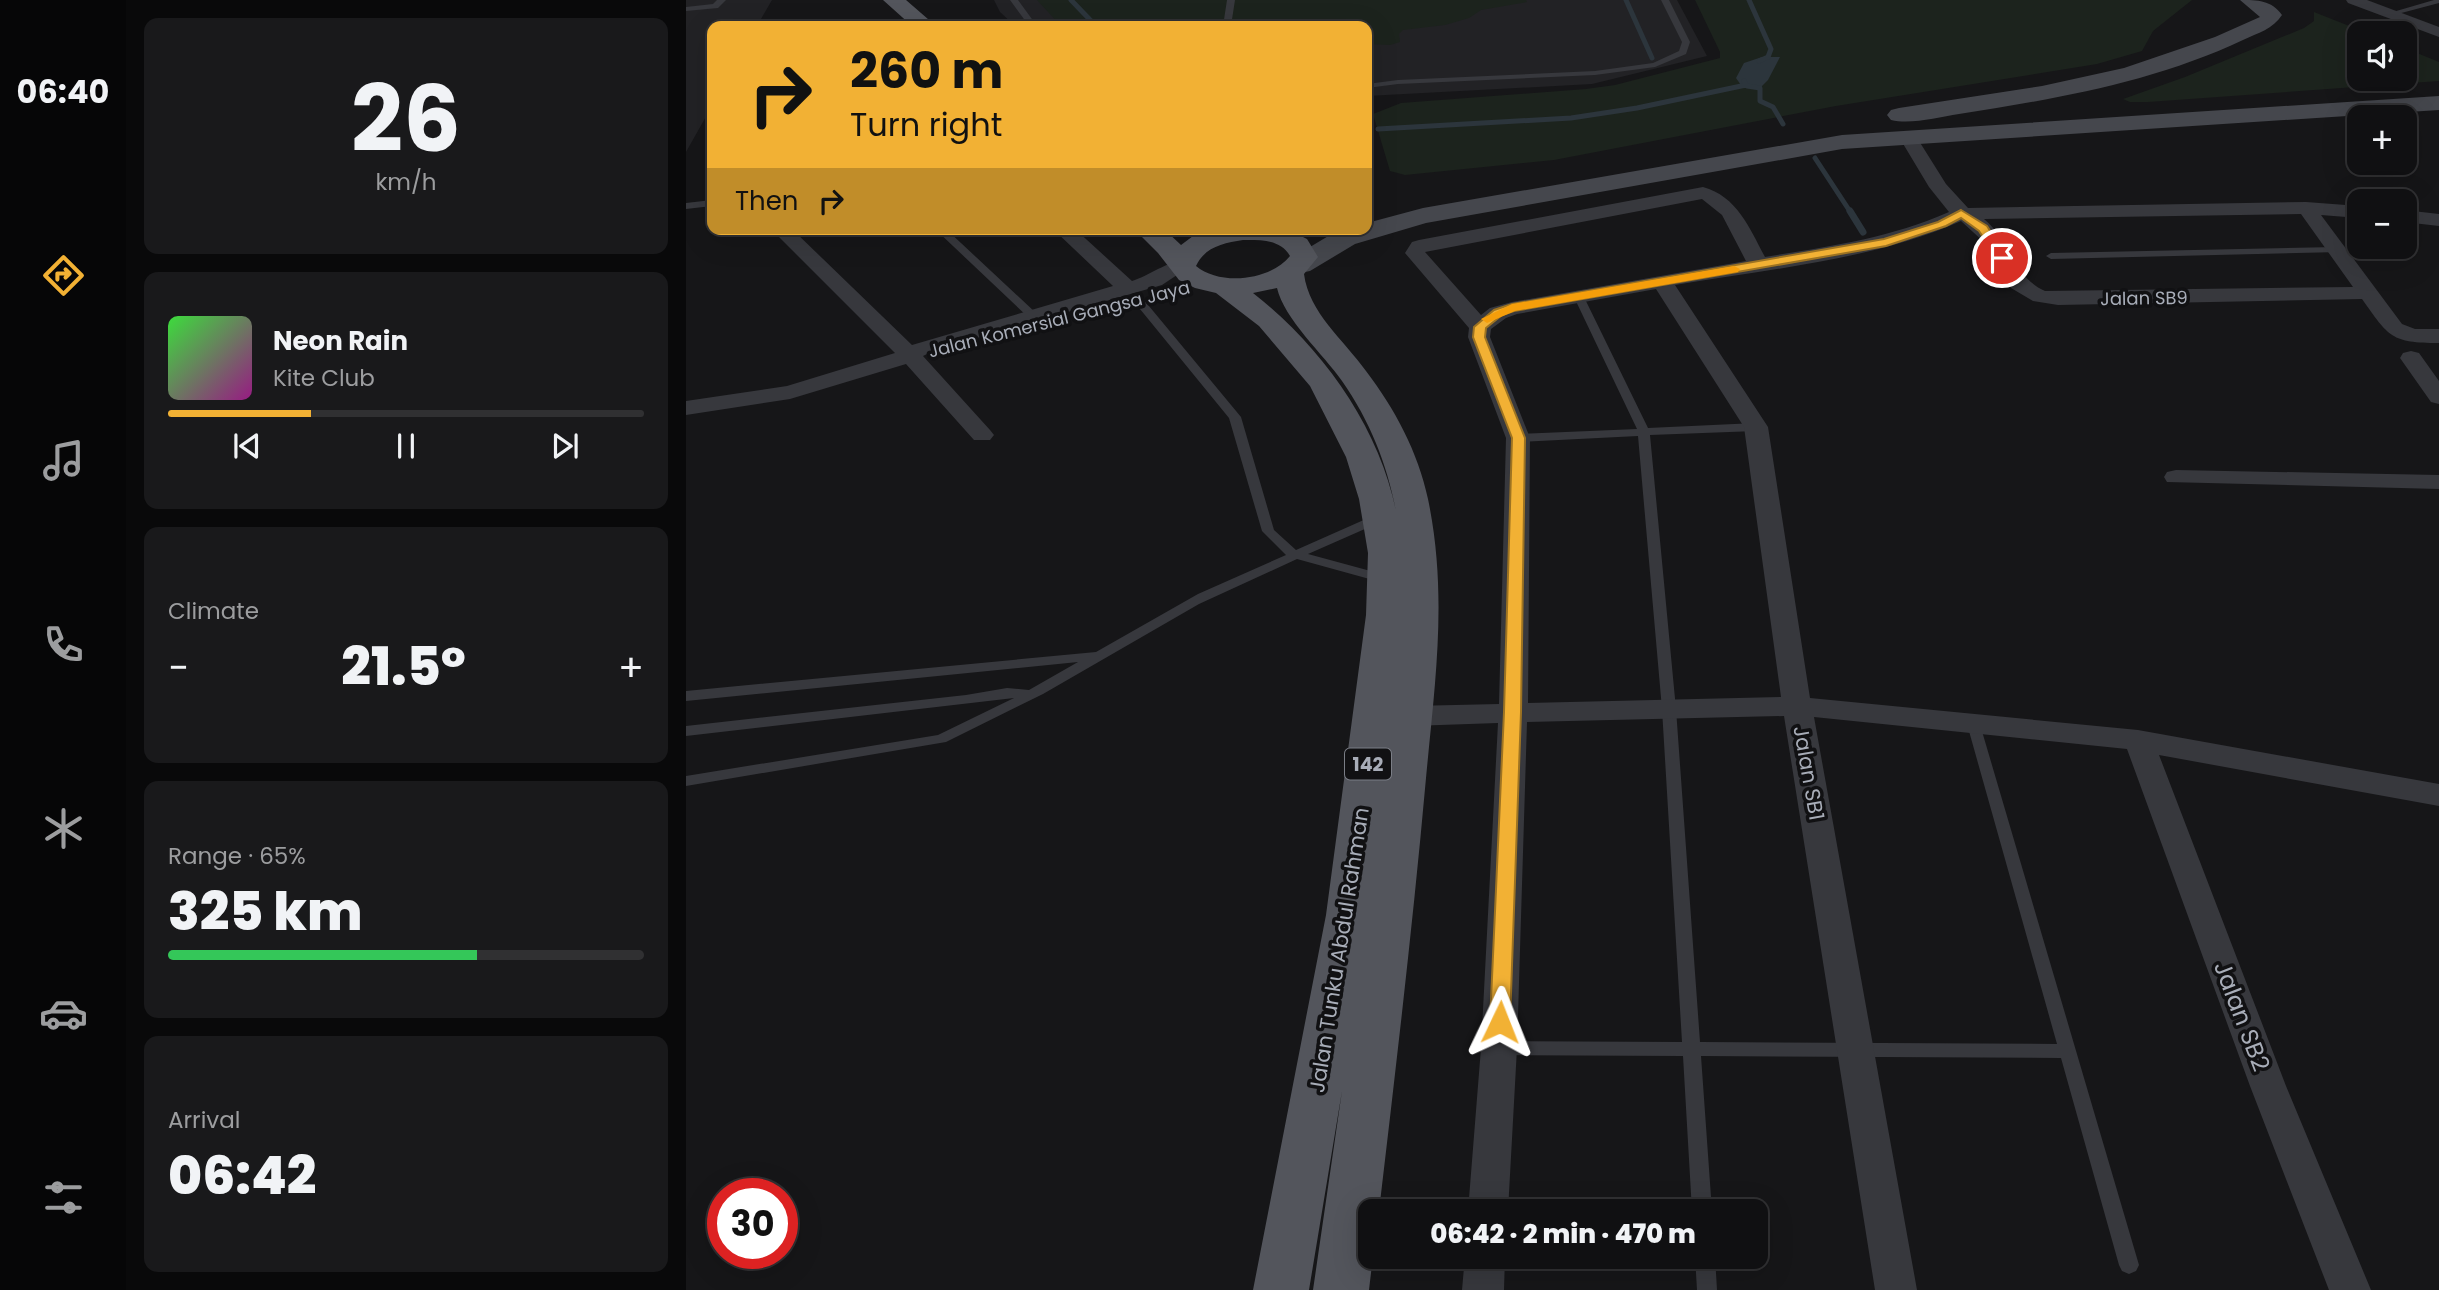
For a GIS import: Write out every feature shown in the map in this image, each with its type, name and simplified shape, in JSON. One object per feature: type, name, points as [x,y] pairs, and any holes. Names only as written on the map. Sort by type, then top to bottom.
[{"type":"main road","points":[[1612,170],[1719,145],[1811,128],[2021,99],[2109,81],[2184,56],[2268,21],[2272,15],[2268,10],[2250,0]]},
{"type":"main road","points":[[883,4],[892,21]]},
{"type":"main road","points":[[883,4],[915,21]]},
{"type":"main road","points":[[2287,11],[2177,74],[2101,97],[2092,103],[2105,109],[2128,109],[2439,91]]},
{"type":"main road","points":[[1372,213],[1857,128],[2109,116],[2439,91]]},
{"type":"main road","points":[[1372,230],[1423,216],[1842,142],[2439,103]]},
{"type":"main road","name":"142","points":[[1154,235],[1168,247],[1190,275],[1217,284]]},
{"type":"main road","name":"142","points":[[1182,265],[1183,257],[1202,242],[1238,235]]},
{"type":"main road","name":"142","points":[[1277,235],[1296,242],[1303,249],[1304,257],[1295,269]]},
{"type":"main road","points":[[1217,284],[1261,283],[1295,269],[1345,238],[1356,235]]},
{"type":"main road","name":"Jalan Tunku Abdul Rahman","points":[[1295,269],[1292,292],[1304,313],[1355,377],[1380,414],[1396,449],[1409,491],[1418,536],[1422,591],[1389,936],[1340,1290]]},
{"type":"main road","name":"Jalan Tunku Abdul Rahman","points":[[1217,284],[1269,320],[1324,383],[1363,457],[1386,553],[1385,615],[1349,915],[1281,1290]]},
{"type":"street","points":[[2353,0],[2439,32]]},
{"type":"street","name":"Jalan SB9","points":[[1908,137],[1942,191],[1961,214],[1983,228],[1990,237],[2013,279],[2022,288],[2045,298],[2366,293]]},
{"type":"street","points":[[1480,327],[1415,253],[1419,246],[1703,193],[1714,195],[1723,203],[1759,265]]},
{"type":"street","points":[[2306,208],[2394,329],[2412,336],[2439,336]]},
{"type":"street","points":[[1489,1199],[1499,1048],[1513,712],[1518,438],[1479,337],[1480,327],[1498,313],[1512,308],[1886,242],[1942,224],[1961,214],[2306,208],[2347,211]]},
{"type":"street","points":[[2417,217],[2439,220]]},
{"type":"street","points":[[787,235],[910,355],[982,435]]},
{"type":"street","points":[[1069,235],[1131,292]]},
{"type":"street","name":"Jalan Komersial Gangsa Jaya","points":[[910,355],[936,354],[1131,292],[1182,265]]},
{"type":"street","name":"Jalan SB1","points":[[1661,281],[1704,343],[1756,427],[1797,706],[1896,1290]]},
{"type":"street","name":"Jalan Komersial Gangsa Jaya","points":[[686,408],[790,393],[910,355],[927,345],[1032,315],[1131,292],[1217,284]]},
{"type":"street","points":[[2412,359],[2439,397]]},
{"type":"street","points":[[2176,477],[2439,482]]},
{"type":"street","points":[[1411,716],[1797,706],[2138,740],[2437,797]]},
{"type":"street","name":"Jalan SB2","points":[[2138,740],[2268,1086],[2350,1290]]},
{"type":"street","points":[[1483,1290],[1484,1269]]},
{"type":"lane","points":[[686,9],[715,6],[722,0]]},
{"type":"lane","points":[[1014,0],[1029,21]]},
{"type":"lane","points":[[1228,21],[1231,0]]},
{"type":"lane","points":[[1372,85],[1595,73],[1655,65],[1683,52],[1686,42],[1665,0]]},
{"type":"lane","points":[[2390,14],[2439,1]]},
{"type":"lane","points":[[686,206],[707,204]]},
{"type":"lane","points":[[946,235],[1032,315]]},
{"type":"lane","points":[[2051,256],[2336,250]]},
{"type":"lane","points":[[1131,292],[1234,417],[1268,531],[1293,554],[1384,579]]},
{"type":"lane","points":[[1578,295],[1644,432],[1669,709],[1701,1199]]},
{"type":"lane","points":[[1518,438],[1756,427]]},
{"type":"lane","points":[[686,781],[941,738],[977,724],[1074,673],[1097,656],[1197,600],[1293,554],[1379,518]]},
{"type":"lane","points":[[686,696],[1097,656]]},
{"type":"lane","points":[[686,731],[1007,694],[1032,695]]},
{"type":"lane","points":[[1974,724],[2129,1265]]},
{"type":"lane","points":[[1499,1048],[2066,1051]]},
{"type":"lane","points":[[1706,1269],[1707,1290]]},
{"type":"shaded area","points":[[686,0],[772,0],[760,21],[707,21],[707,115],[686,152]]},
{"type":"shaded area","points":[[994,0],[1677,0],[1707,56],[1592,84],[1372,96],[1372,21],[1010,21],[1000,12]]},
{"type":"shaded area","points":[[1037,0],[1527,2],[1481,10],[1469,18],[1445,25],[1403,30],[1399,34],[1400,42],[1390,45],[1372,44],[1372,21],[1056,21]]},
{"type":"shaded area","points":[[1695,0],[2192,0],[2153,31],[2142,51],[2097,64],[1836,106],[1554,160],[1405,175],[1390,171],[1373,114],[1401,103],[1615,85],[1720,58],[1720,52]]},
{"type":"shaded area","points":[[2314,12],[2347,25],[2347,88],[2148,102],[2130,102],[2123,99],[2185,77],[2304,28],[2314,21]]},
{"type":"shaded area","points":[[2417,53],[2439,62],[2439,81],[2417,83]]},
{"type":"shaded area","points":[[1762,57],[1780,57],[1768,80],[1761,87],[1743,88],[1736,78],[1744,63]]},
{"type":"waterway","points":[[1071,0],[1091,21]]},
{"type":"waterway","points":[[1626,0],[1652,58]]},
{"type":"waterway","points":[[1749,0],[1771,49],[1768,57],[1759,61]]},
{"type":"waterway","points":[[1378,129],[1571,118],[1637,108],[1746,85],[1744,81]]},
{"type":"waterway","points":[[1747,86],[1760,88],[1760,101],[1773,107],[1783,124]]},
{"type":"waterway","points":[[1815,158],[1851,213]]},
{"type":"waterway","points":[[1850,211],[1863,232]]},
{"type":"slow traffic","points":[[1487,319],[1512,308],[1734,269]]},
{"type":"route","points":[[1500,1022],[1513,712],[1518,438],[1479,337],[1480,327],[1498,313],[1512,308],[1886,242],[1918,233],[1961,214],[1983,228],[2002,258]]}]
